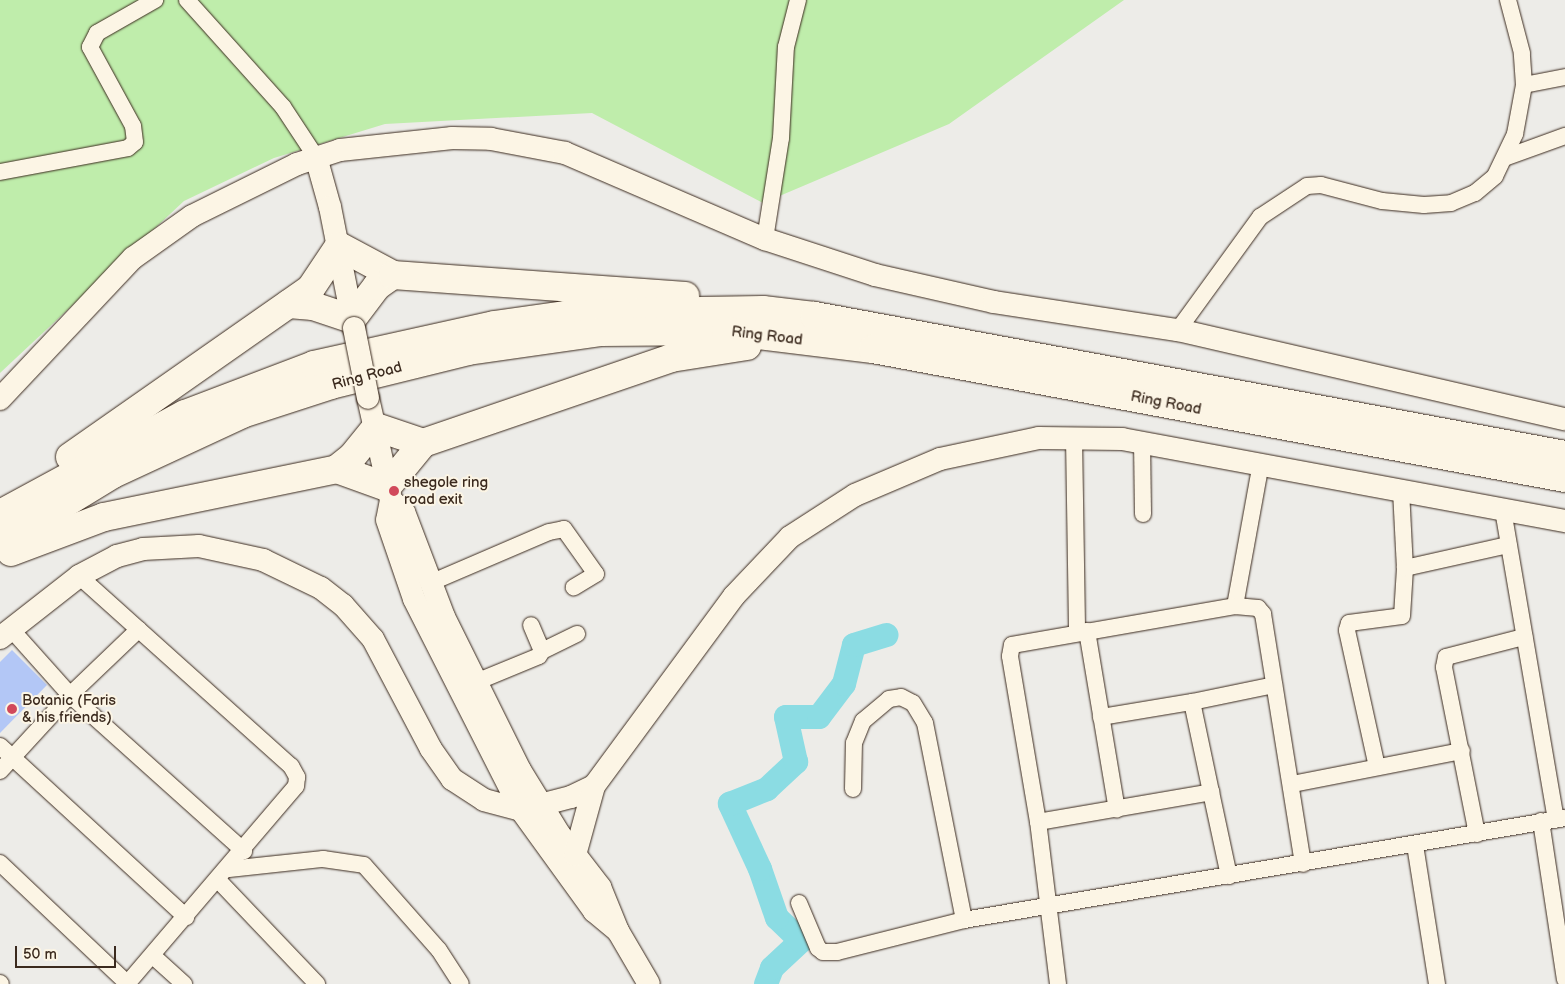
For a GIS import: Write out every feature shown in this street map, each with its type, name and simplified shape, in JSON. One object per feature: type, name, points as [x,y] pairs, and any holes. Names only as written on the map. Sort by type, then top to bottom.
[{"type":"highway","points":[[28,496],[55,467],[311,288],[339,246],[394,275],[626,290],[725,300],[763,310]]},
{"type":"highway","points":[[289,304],[313,306],[353,323],[377,286],[394,275]]},
{"type":"highway","name":"Ring Road","points":[[0,514],[28,496],[128,442],[228,395],[314,365],[386,346],[566,315],[763,310],[912,332],[1565,455]]},
{"type":"highway","name":"Ring Road","points":[[0,543],[113,474],[181,440],[242,414],[403,366],[468,351],[600,332],[726,331],[819,344],[873,349],[1565,478]]},
{"type":"highway","points":[[337,470],[389,494],[423,443],[671,358],[728,348],[819,344]]},
{"type":"highway","points":[[0,557],[104,517],[337,470],[352,457],[376,427],[423,443]]},
{"type":"street","points":[[3,170],[128,148],[135,142],[133,126],[90,47],[97,33],[155,0]]},
{"type":"street","points":[[187,0],[282,107],[316,158],[339,246],[368,398],[376,427],[389,494],[389,527],[414,599],[531,807],[594,911],[618,931]]},
{"type":"street","points":[[766,239],[781,138],[786,47],[798,0]]},
{"type":"street","points":[[1178,330],[1260,217],[1307,186],[1321,184],[1382,201],[1424,205],[1451,202],[1475,193],[1495,176],[1507,156],[1524,85],[1522,53],[1508,0]]},
{"type":"street","points":[[1524,85],[1565,77]]},
{"type":"street","points":[[1507,156],[1565,136]]},
{"type":"street","points":[[0,399],[133,258],[155,240],[236,193],[316,158],[340,150],[393,142],[491,139],[565,153],[766,239],[834,263],[926,288],[994,302],[1178,330],[1565,418]]},
{"type":"street","points":[[1074,437],[1082,632],[1101,717],[1118,810]]},
{"type":"street","points":[[575,855],[594,786],[734,596],[763,561],[819,516],[855,495],[940,459],[1031,440],[1074,437],[1142,441],[1565,522]]},
{"type":"street","points":[[1142,441],[1143,514]]},
{"type":"street","points":[[1236,606],[1261,463]]},
{"type":"street","points":[[1377,767],[1347,630],[1349,623],[1358,620],[1402,616],[1405,568],[1401,490]]},
{"type":"street","points":[[389,494],[404,512],[430,583],[531,807],[575,855],[608,900],[618,931],[649,984]]},
{"type":"street","points":[[1502,510],[1554,820],[1565,979]]},
{"type":"street","points":[[430,583],[549,532],[564,529],[596,574],[574,587]]},
{"type":"street","points":[[1405,568],[1508,545]]},
{"type":"street","points":[[244,851],[70,695],[5,633],[79,576],[117,556],[144,549],[199,546],[264,560],[306,579],[343,605],[373,639],[431,749],[452,778],[484,800],[531,807],[594,786]]},
{"type":"street","points":[[0,863],[127,984],[244,851],[296,786],[297,777],[291,766],[79,576]]},
{"type":"street","points":[[1058,984],[1038,822],[1009,649],[1020,643],[1236,606],[1258,608],[1263,614],[1292,784],[1303,864]]},
{"type":"street","points":[[531,625],[542,651]]},
{"type":"street","points":[[0,771],[70,695],[139,629]]},
{"type":"street","points":[[476,682],[538,656],[542,651],[577,634]]},
{"type":"street","points":[[1477,834],[1444,667],[1446,657],[1524,638]]},
{"type":"street","points":[[1101,717],[1192,702],[1274,684]]},
{"type":"street","points":[[853,790],[854,743],[863,722],[888,699],[901,697],[913,703],[926,722],[964,920]]},
{"type":"street","points":[[1192,702],[1229,876]]},
{"type":"street","points":[[0,746],[186,917]]},
{"type":"street","points":[[1292,784],[1462,752]]},
{"type":"street","points":[[1038,822],[1118,810],[1211,792]]},
{"type":"street","points":[[799,903],[812,940],[823,952],[964,920],[1554,820]]},
{"type":"street","points":[[1415,845],[1437,984]]},
{"type":"street","points":[[224,874],[323,859],[364,865],[439,950],[461,984]]},
{"type":"street","points":[[224,874],[317,984]]},
{"type":"street","points":[[153,956],[184,984]]},
{"type":"green space","points":[[0,0],[1124,0],[949,124],[763,203],[592,113],[385,124],[274,158],[184,201],[0,373]]},
{"type":"building","name":"Botanic (Faris & his friends)","points":[[12,650],[47,685],[0,733],[0,662]]},
{"type":"waterway","points":[[766,984],[772,968],[801,941],[777,918],[760,869],[730,804],[767,789],[796,762],[786,717],[819,717],[844,684],[854,645],[887,635]]},
{"type":"place","name":"shegole ring road exit","points":[[394,491]]},
{"type":"place","name":"Botanic (Faris & his friends)","points":[[12,709]]}]
